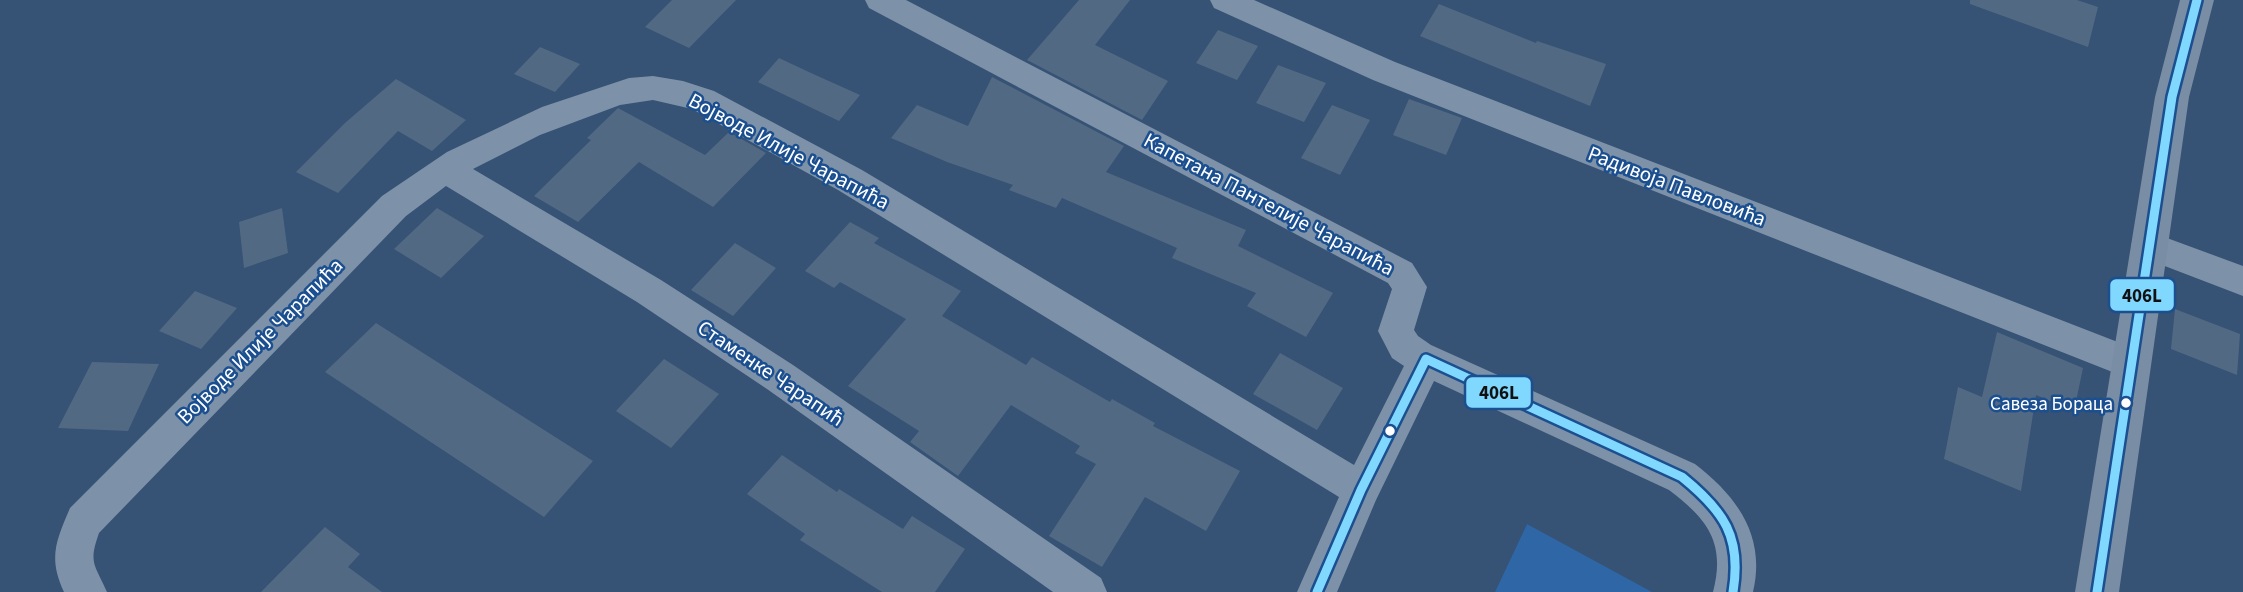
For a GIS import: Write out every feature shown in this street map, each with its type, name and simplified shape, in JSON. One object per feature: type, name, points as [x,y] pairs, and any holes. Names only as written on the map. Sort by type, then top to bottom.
[{"type":"street","name":"Капетана Пантелије Чарапића","points":[[880,0],[1400,273],[1407,280],[1410,294],[1396,331],[1405,346],[1426,359],[1682,477],[1700,489],[1726,522],[1739,556],[1739,573],[1732,592]]},
{"type":"street","name":"Радивоја Павловића","points":[[1225,0],[1384,71],[2133,364]]},
{"type":"street","points":[[2097,592],[2172,97],[2197,0]]},
{"type":"street","name":"Војводе Илије Чарапића","points":[[87,592],[79,582],[71,553],[84,521],[394,206],[416,187],[485,146],[537,122],[613,95],[647,88],[677,92],[704,100],[874,194],[1361,490]]},
{"type":"street","name":"Стаменке Чарапић","points":[[446,169],[649,291],[758,362],[1087,592]]},
{"type":"street","points":[[2148,245],[2243,281]]},
{"type":"street","points":[[1317,592],[1361,490],[1426,359]]},
{"type":"shaded area","points":[[1527,524],[1652,592],[1495,592]]},
{"type":"building","points":[[672,0],[736,0],[689,48],[645,27]]},
{"type":"building","points":[[1079,0],[1130,0],[1095,45],[1168,81],[1142,120],[1027,60]]},
{"type":"building","points":[[1970,0],[2077,0],[2098,7],[2088,47],[1970,4]]},
{"type":"building","points":[[1439,4],[1536,43],[1537,41],[1606,64],[1590,106],[1420,36]]},
{"type":"building","points":[[1218,30],[1258,46],[1237,80],[1196,63]]},
{"type":"building","points":[[540,47],[580,64],[555,92],[514,74]]},
{"type":"building","points":[[779,58],[860,95],[839,121],[758,82]]},
{"type":"building","points":[[1278,65],[1326,83],[1304,122],[1256,103]]},
{"type":"building","points":[[992,77],[1124,146],[1106,172],[1246,230],[1238,246],[1333,293],[1306,337],[1247,306],[1256,293],[1172,258],[1177,248],[1062,198],[1056,208],[1009,190],[1013,185],[947,162],[891,138],[917,105],[968,126]]},
{"type":"building","points":[[396,79],[466,120],[432,151],[398,131],[338,193],[296,172],[345,123]]},
{"type":"building","points":[[1409,99],[1462,118],[1446,155],[1393,135]]},
{"type":"building","points":[[1332,105],[1370,120],[1340,175],[1301,158]]},
{"type":"building","points":[[618,108],[705,155],[729,132],[766,153],[713,207],[639,162],[578,222],[534,196],[591,140],[587,138]]},
{"type":"building","points":[[282,208],[288,253],[244,268],[239,222]]},
{"type":"building","points":[[437,208],[484,236],[441,278],[394,249]]},
{"type":"building","points":[[850,222],[879,238],[874,243],[961,291],[942,316],[1026,365],[1032,357],[1110,402],[1112,399],[1155,423],[1153,426],[1240,471],[1206,531],[1145,497],[1102,567],[1049,536],[1096,464],[1075,453],[1080,446],[1011,405],[958,476],[910,442],[919,431],[848,386],[906,319],[840,282],[834,288],[805,271]]},
{"type":"building","points":[[735,243],[776,268],[733,316],[691,290]]},
{"type":"building","points":[[195,291],[237,308],[201,349],[159,331]]},
{"type":"building","points":[[2175,309],[2240,334],[2237,375],[2171,349]]},
{"type":"building","points":[[376,323],[593,461],[544,517],[325,372]]},
{"type":"building","points":[[1997,332],[2083,368],[2074,411],[2036,395],[2021,491],[1944,459],[1958,387],[1982,397]]},
{"type":"building","points":[[1280,353],[1343,388],[1317,430],[1253,394]]},
{"type":"building","points":[[664,359],[719,394],[671,448],[616,411]]},
{"type":"building","points":[[92,362],[159,364],[128,431],[58,428]]},
{"type":"building","points":[[782,455],[837,492],[839,489],[903,529],[912,516],[965,549],[935,592],[882,592],[800,540],[805,534],[747,494]]},
{"type":"building","points":[[325,527],[360,554],[348,567],[382,592],[261,592]]},
{"type":"transit line","name":"406L","points":[[2097,592],[2172,97],[2197,0]]},
{"type":"transit line","name":"406L","points":[[1317,592],[1361,490],[1426,359],[1682,477],[1709,501],[1728,526],[1736,556],[1733,592]]},
{"type":"place","name":"Савеза Бораца","points":[[2126,403]]}]
